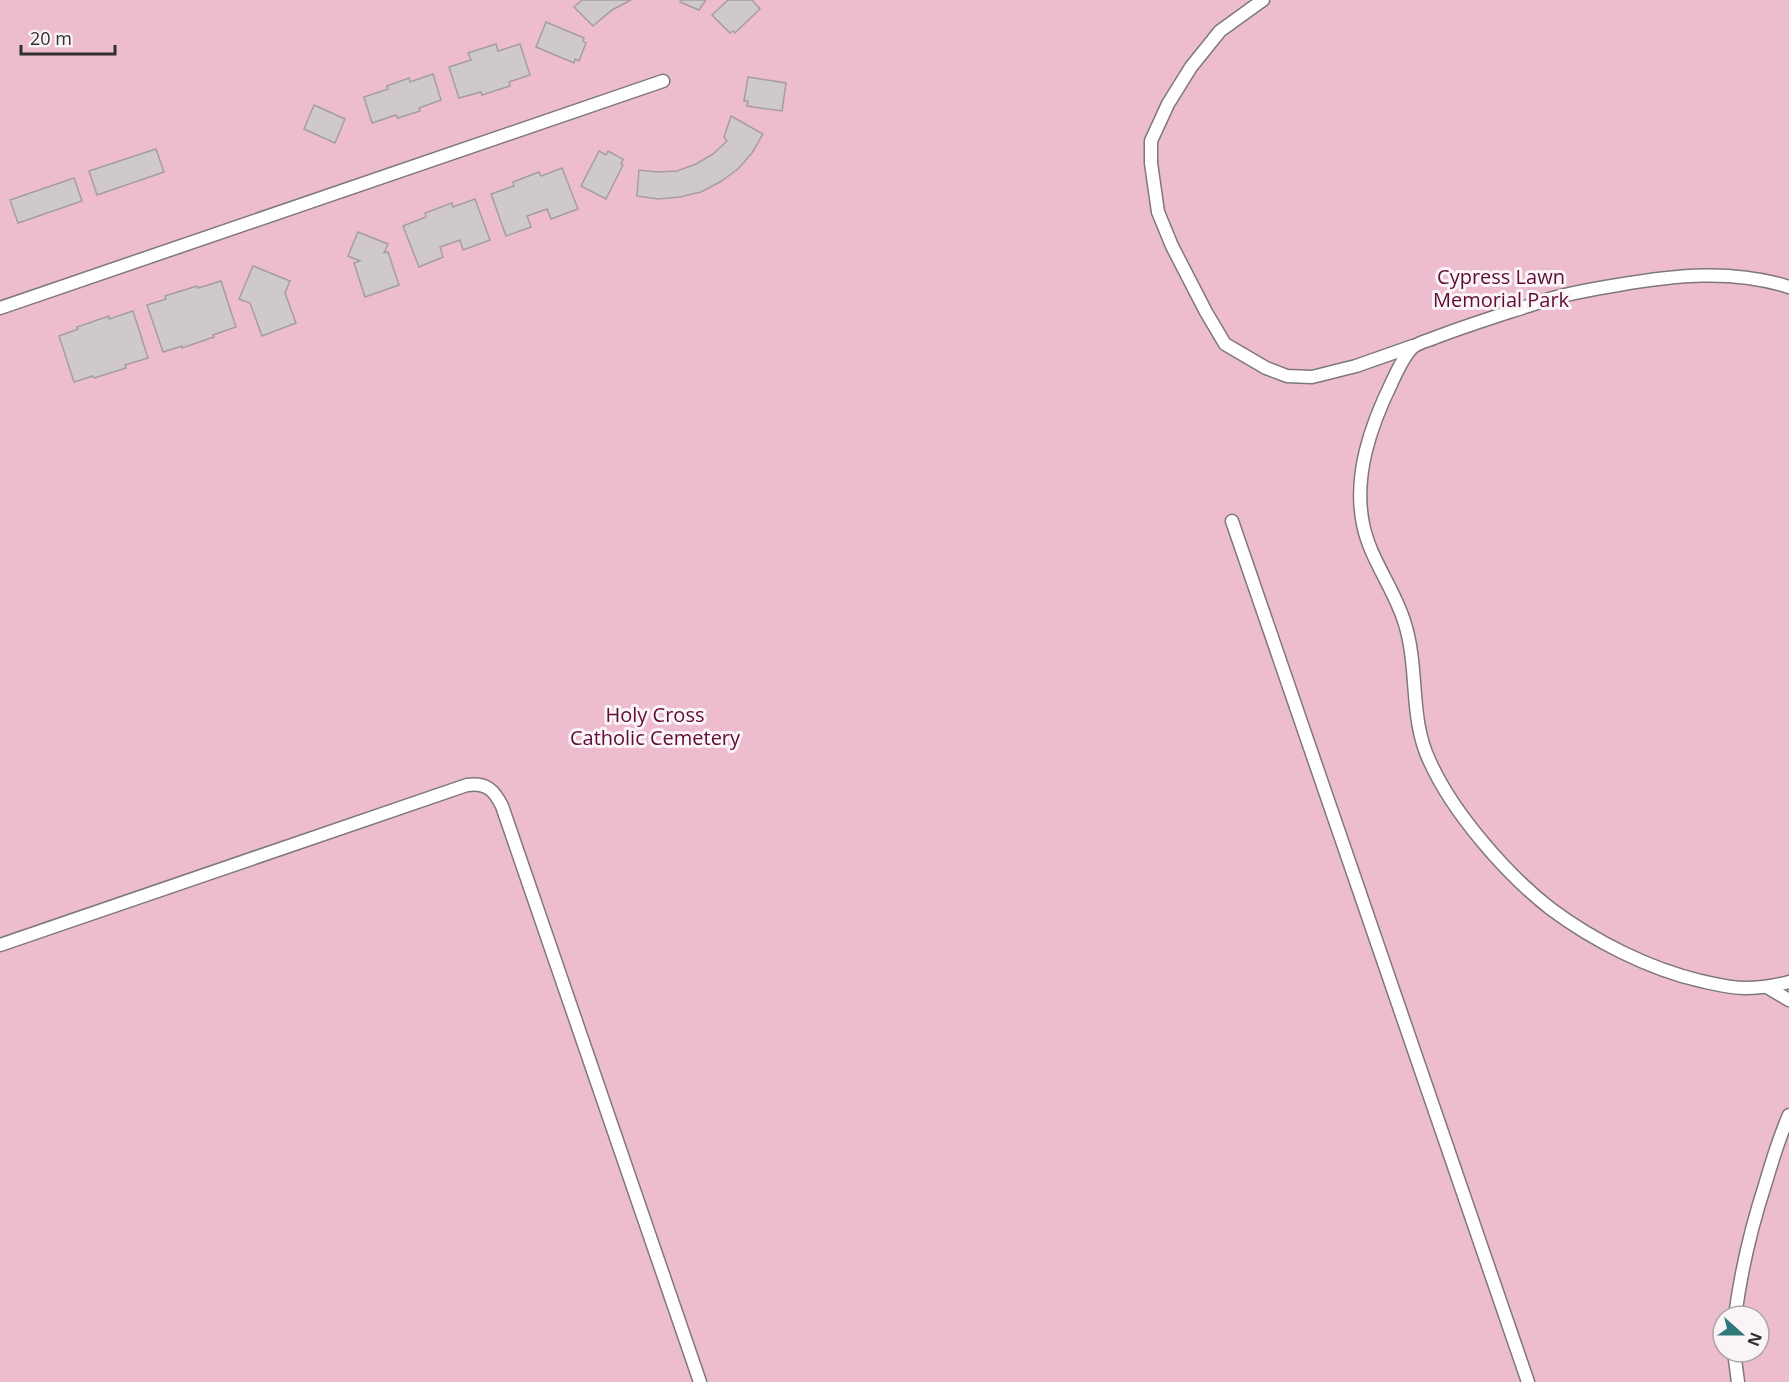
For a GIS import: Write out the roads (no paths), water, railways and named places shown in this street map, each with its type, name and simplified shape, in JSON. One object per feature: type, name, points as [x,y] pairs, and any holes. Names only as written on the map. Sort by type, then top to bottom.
[{"type":"lane","points":[[1263,0],[1220,31],[1191,67],[1168,104],[1151,141],[1150,163],[1158,212],[1172,246],[1206,312],[1225,344],[1266,368],[1287,376],[1312,377],[1347,369],[1564,294],[1635,282],[1677,276],[1743,276],[1789,287]]},
{"type":"lane","points":[[0,308],[663,81]]},
{"type":"lane","points":[[1413,346],[1384,398],[1372,431],[1360,480],[1361,504],[1363,525],[1373,555],[1398,602],[1411,647],[1415,701],[1428,759],[1449,798],[1508,869],[1551,909],[1630,956],[1689,978],[1742,988],[1767,987],[1789,982]]},
{"type":"lane","points":[[1232,521],[1527,1382]]},
{"type":"lane","points":[[0,945],[467,785],[483,784],[490,788],[502,806],[700,1382]]},
{"type":"lane","points":[[1767,987],[1789,1000]]},
{"type":"lane","points":[[1737,1304],[1744,1257],[1754,1220],[1779,1138],[1789,1114]]},
{"type":"lane","points":[[1736,1364],[1738,1382]]},
{"type":"park label","name":"Cypress Lawn Memorial Park","points":[[1501,288]]},
{"type":"park label","name":"Holy Cross Catholic Cemetery","points":[[655,726]]}]
